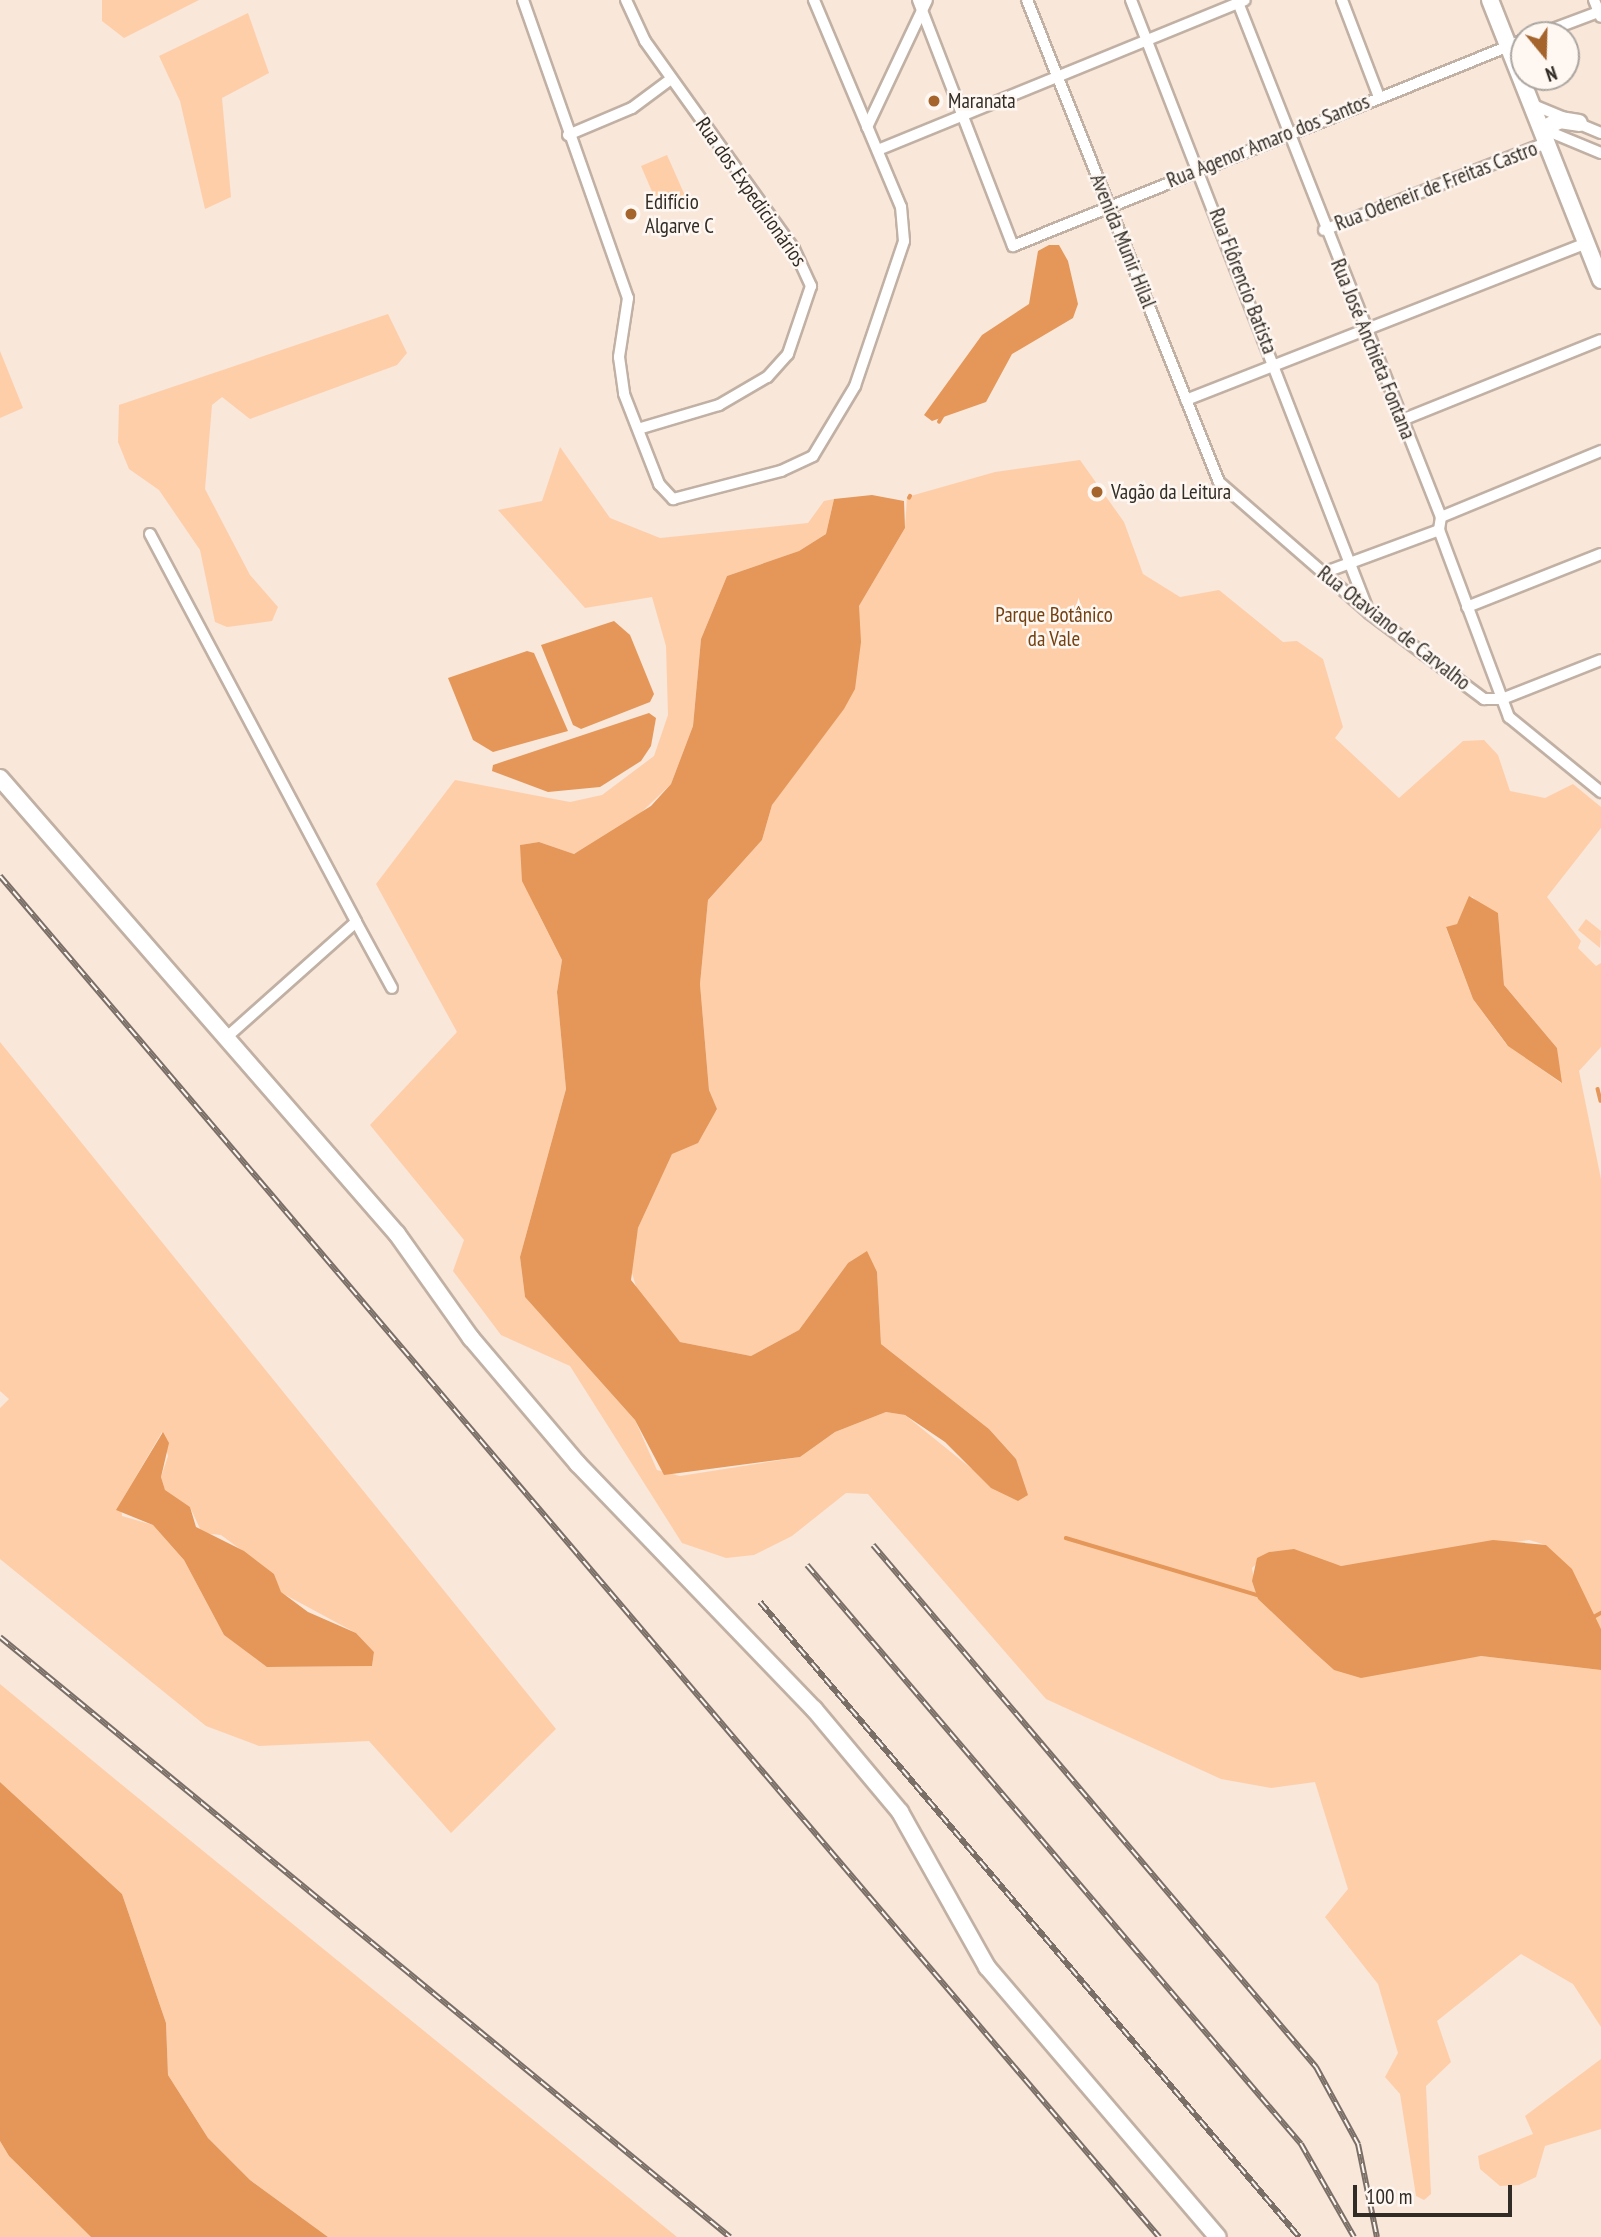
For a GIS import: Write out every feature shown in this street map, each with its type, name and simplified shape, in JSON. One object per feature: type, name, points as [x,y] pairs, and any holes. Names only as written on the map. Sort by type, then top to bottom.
[{"type":"street","points":[[523,0],[568,135],[628,299],[618,371],[659,484],[673,499],[807,462],[828,438],[855,386],[904,241],[901,206],[814,0]]},
{"type":"street","name":"Rua dos Expedicionários","points":[[625,0],[671,79],[787,239],[811,286],[788,354],[767,377],[719,405],[638,429]]},
{"type":"street","name":"Avenida Munir Hilal","points":[[1027,0],[1219,482]]},
{"type":"street","name":"Rua Flôrencio Batista","points":[[1131,0],[1199,168],[1369,612]]},
{"type":"street","points":[[1342,0],[1378,97]]},
{"type":"street","points":[[1490,0],[1587,243],[1597,261],[1601,280]]},
{"type":"street","points":[[1577,21],[1600,13],[1594,0]]},
{"type":"street","points":[[877,150],[1240,1]]},
{"type":"street","name":"Rua José Anchieta Fontana","points":[[1240,1],[1286,134],[1441,517]]},
{"type":"street","points":[[867,127],[922,3]]},
{"type":"street","points":[[922,3],[964,114]]},
{"type":"street","name":"Rua Agenor Amaro dos Santos","points":[[964,114],[1013,246],[1199,168],[1508,46]]},
{"type":"street","points":[[568,135],[632,108],[671,79]]},
{"type":"street","points":[[1531,104],[1601,133]]},
{"type":"street","points":[[1545,135],[1560,120],[1579,123]]},
{"type":"street","points":[[1545,135],[1601,153]]},
{"type":"street","name":"Rua Odeneir de Freitas Castro","points":[[1324,230],[1545,135]]},
{"type":"street","points":[[1186,400],[1587,243]]},
{"type":"street","points":[[1402,420],[1601,340]]},
{"type":"street","points":[[1601,451],[1441,517],[1439,530],[1509,717],[1601,792]]},
{"type":"street","name":"Rua Otaviano de Carvalho","points":[[1219,482],[1369,612],[1484,699],[1502,699]]},
{"type":"street","points":[[1323,573],[1439,530]]},
{"type":"street","points":[[149,534],[392,988]]},
{"type":"street","points":[[1467,607],[1601,554]]},
{"type":"street","points":[[1502,699],[1601,660]]},
{"type":"street","points":[[0,778],[397,1234],[471,1338],[578,1464],[814,1709],[900,1812],[987,1967],[1218,2237]]},
{"type":"street","points":[[227,1037],[356,922]]},
{"type":"green space","points":[[102,0],[199,0],[124,38],[102,21]]},
{"type":"green space","points":[[248,13],[269,73],[222,98],[231,197],[205,209],[180,101],[159,56]]},
{"type":"green space","points":[[667,155],[686,198],[660,210],[641,166]]},
{"type":"green space","points":[[388,314],[407,353],[397,365],[250,419],[222,397],[212,405],[205,489],[250,575],[278,607],[272,621],[227,627],[215,622],[200,550],[159,490],[129,469],[118,442],[119,405]]},
{"type":"green space","points":[[0,351],[23,408],[0,418]]},
{"type":"green space","name":"Parque Botânico da Vale","points":[[560,447],[610,518],[660,538],[808,523],[824,501],[834,499],[826,534],[799,551],[727,576],[701,639],[693,726],[671,784],[626,827],[574,854],[539,842],[520,845],[537,911],[562,960],[557,992],[566,1089],[520,1257],[525,1297],[635,1420],[657,1470],[680,1476],[800,1457],[835,1432],[886,1412],[905,1415],[972,1469],[1016,1459],[989,1429],[881,1344],[877,1272],[848,1263],[799,1330],[751,1356],[680,1342],[639,1297],[630,1266],[638,1228],[672,1153],[717,1110],[709,1090],[700,984],[708,900],[762,840],[772,805],[854,689],[859,606],[905,528],[907,497],[995,472],[1080,460],[1124,522],[1143,574],[1180,597],[1219,590],[1283,642],[1297,641],[1323,659],[1343,727],[1335,738],[1399,798],[1463,741],[1484,740],[1498,755],[1510,791],[1545,798],[1573,784],[1601,807],[1601,828],[1547,897],[1581,941],[1578,948],[1596,966],[1601,963],[1601,1047],[1579,1071],[1601,1179],[1601,1629],[1546,1545],[1529,1540],[1341,1566],[1269,1552],[1252,1568],[1258,1599],[1334,1670],[1481,1656],[1601,1670],[1601,2027],[1573,1984],[1521,1954],[1437,2021],[1451,2062],[1426,2086],[1431,2194],[1424,2200],[1416,2196],[1400,2094],[1385,2077],[1398,2053],[1378,1984],[1325,1917],[1348,1889],[1315,1782],[1271,1788],[1221,1779],[1046,1699],[868,1494],[846,1493],[792,1536],[754,1555],[726,1558],[682,1543],[570,1366],[501,1335],[453,1271],[464,1240],[370,1125],[457,1032],[376,884],[455,780],[570,802],[602,795],[654,756],[668,715],[666,646],[652,597],[585,608],[498,510],[542,501]],"holes":[[[1472,896],[1481,908],[1498,913],[1504,985],[1557,1048],[1561,1083],[1506,1044],[1473,999],[1446,928],[1457,924]]]},
{"type":"green space","points":[[1586,919],[1601,931],[1600,948],[1578,930]]},
{"type":"green space","points":[[0,1042],[556,1729],[451,1833],[369,1741],[259,1746],[206,1726],[0,1559],[0,1408],[9,1399],[0,1391]],"holes":[[[162,1432],[168,1456],[161,1477],[165,1491],[190,1507],[202,1533],[221,1535],[274,1574],[280,1592],[356,1633],[374,1652],[372,1666],[268,1667],[224,1635],[184,1560],[153,1525],[122,1516],[121,1502]]]},
{"type":"green space","points":[[0,1684],[677,2237],[328,2237],[250,2180],[208,2138],[168,2075],[166,2023],[122,1894],[0,1782]]},
{"type":"green space","points":[[1601,2059],[1601,2129],[1545,2146],[1536,2177],[1519,2185],[1500,2186],[1480,2169],[1478,2156],[1533,2134],[1525,2116]]},
{"type":"green space","points":[[0,2141],[9,2156],[91,2237],[0,2237]]},
{"type":"shaded area","points":[[1049,245],[1059,245],[1068,261],[1078,304],[1073,318],[1012,354],[986,402],[932,421],[924,415],[982,335],[1029,304],[1038,251]]},
{"type":"shaded area","points":[[872,495],[904,501],[905,528],[859,606],[861,642],[855,689],[844,709],[772,805],[762,840],[708,900],[700,984],[709,1090],[717,1109],[698,1143],[672,1154],[638,1228],[631,1280],[680,1342],[751,1356],[799,1330],[848,1263],[867,1251],[877,1272],[881,1344],[989,1429],[1016,1459],[1028,1495],[1018,1501],[991,1488],[945,1442],[905,1415],[886,1412],[835,1432],[800,1457],[664,1475],[635,1420],[525,1297],[520,1257],[566,1089],[557,992],[562,960],[522,881],[520,845],[539,842],[574,854],[651,806],[671,784],[693,726],[701,639],[727,576],[799,551],[826,534],[834,499]]},
{"type":"shaded area","points":[[614,621],[630,635],[654,694],[650,702],[581,729],[573,725],[541,645]]},
{"type":"shaded area","points":[[527,651],[534,653],[568,731],[493,752],[473,740],[448,678]]},
{"type":"shaded area","points":[[649,713],[656,718],[651,746],[641,761],[600,787],[548,792],[492,771],[493,765]]},
{"type":"shaded area","points":[[1469,896],[1498,913],[1504,985],[1557,1048],[1562,1083],[1508,1046],[1473,999],[1446,927],[1457,924]]},
{"type":"shaded area","points":[[163,1432],[169,1443],[161,1477],[165,1490],[190,1507],[196,1527],[244,1551],[274,1574],[281,1592],[308,1612],[356,1633],[374,1652],[372,1666],[267,1667],[224,1635],[184,1560],[153,1525],[116,1510]]},
{"type":"shaded area","points":[[1493,1540],[1546,1545],[1572,1569],[1601,1629],[1601,1670],[1481,1656],[1361,1678],[1334,1670],[1258,1599],[1252,1581],[1257,1558],[1269,1552],[1294,1549],[1341,1566]]},
{"type":"shaded area","points":[[0,1782],[122,1894],[166,2023],[168,2075],[208,2138],[250,2180],[328,2237],[91,2237],[9,2156],[0,2141]]},
{"type":"waterway","points":[[939,422],[943,415]]},
{"type":"waterway","points":[[1598,1089],[1601,1101]]},
{"type":"waterway","points":[[1066,1538],[1260,1596]]},
{"type":"waterway","points":[[1590,1619],[1601,1613]]},
{"type":"railway","points":[[0,876],[1159,2237]]},
{"type":"railway","points":[[873,1545],[1316,2067],[1358,2144],[1377,2237]]},
{"type":"railway","points":[[807,1565],[1301,2144],[1354,2237]]},
{"type":"railway","points":[[760,1602],[1299,2237]]},
{"type":"railway","points":[[0,1637],[730,2237]]},
{"type":"place","name":"Maranata","points":[[934,101]]},
{"type":"place","name":"Edifício Algarve C","points":[[631,214]]},
{"type":"place","name":"Vagão da Leitura","points":[[1097,492]]}]
